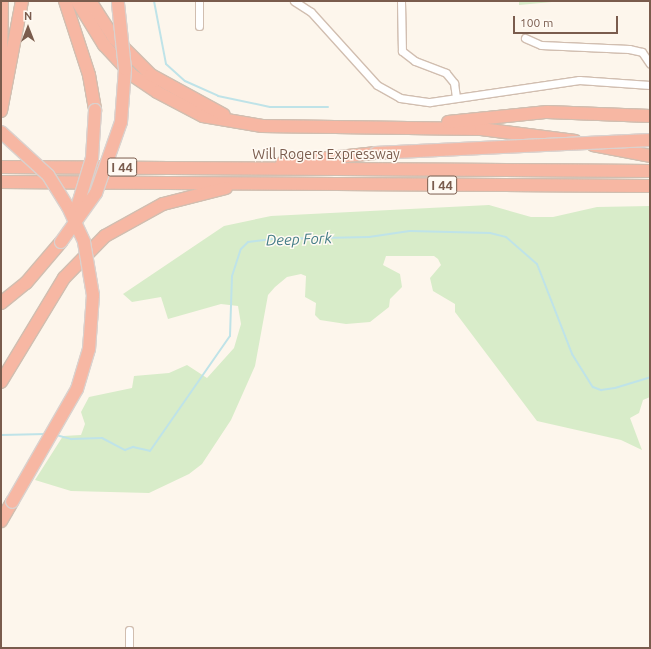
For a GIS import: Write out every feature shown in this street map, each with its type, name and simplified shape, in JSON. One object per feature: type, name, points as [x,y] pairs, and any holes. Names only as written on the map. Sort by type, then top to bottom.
[{"type":"highway","points":[[1,70],[2,1]]},
{"type":"highway","points":[[1,110],[22,1]]},
{"type":"highway","points":[[61,242],[89,176],[95,110],[89,75],[65,1]]},
{"type":"highway","points":[[77,1],[104,45],[144,84],[203,116],[262,126],[411,126],[512,131],[650,156]]},
{"type":"highway","points":[[90,1],[114,38],[151,75],[204,106],[262,126]]},
{"type":"highway","points":[[1,303],[26,283],[61,242],[96,193],[121,122],[125,69],[117,2]]},
{"type":"highway","points":[[411,126],[547,112],[650,116]]},
{"type":"highway","points":[[1,132],[48,175],[68,207],[84,242],[94,295],[90,349],[77,389],[1,521]]},
{"type":"highway","points":[[243,168],[376,152],[650,140]]},
{"type":"highway","name":"Will Rogers Expressway","points":[[1,167],[650,171]]},
{"type":"highway","name":"Will Rogers Expressway","points":[[1,182],[650,187]]},
{"type":"highway","points":[[1,382],[64,278],[105,236],[162,204],[247,183]]},
{"type":"street","points":[[199,1],[199,26]]},
{"type":"street","points":[[294,1],[311,12],[376,85],[400,98],[430,102],[579,80],[650,86]]},
{"type":"street","points":[[401,1],[402,51],[446,73],[454,83],[456,98]]},
{"type":"street","points":[[525,38],[541,45],[629,49],[642,52],[650,64]]},
{"type":"street","points":[[129,648],[130,630]]},
{"type":"green space","points":[[519,1],[563,1],[519,5]]},
{"type":"green space","points":[[489,205],[531,217],[553,217],[597,207],[650,206],[650,397],[643,400],[639,413],[630,418],[642,450],[621,440],[537,421],[455,312],[455,304],[433,291],[430,278],[441,265],[438,259],[434,256],[386,256],[383,265],[400,274],[402,287],[390,299],[389,307],[370,322],[346,324],[320,320],[315,315],[316,303],[305,297],[306,276],[301,274],[287,277],[275,287],[268,295],[255,366],[231,420],[202,464],[189,474],[149,493],[71,491],[35,480],[63,436],[81,435],[85,424],[81,412],[89,397],[132,388],[134,376],[169,373],[187,365],[207,378],[234,348],[241,324],[238,306],[221,304],[168,319],[161,297],[132,302],[123,294],[224,226],[271,216]]},
{"type":"waterway","points":[[154,1],[166,64],[185,81],[218,96],[270,107],[328,107]]},
{"type":"waterway","name":"Deep Fork","points":[[56,435],[71,439],[102,438],[125,450],[133,447],[150,451],[230,336],[232,276],[241,249],[248,242],[271,239],[369,237],[410,231],[490,233],[506,237],[537,264],[572,354],[593,387],[601,390],[615,388],[650,377]]},
{"type":"waterway","name":"Deep Fork","points":[[1,435],[46,434]]}]
